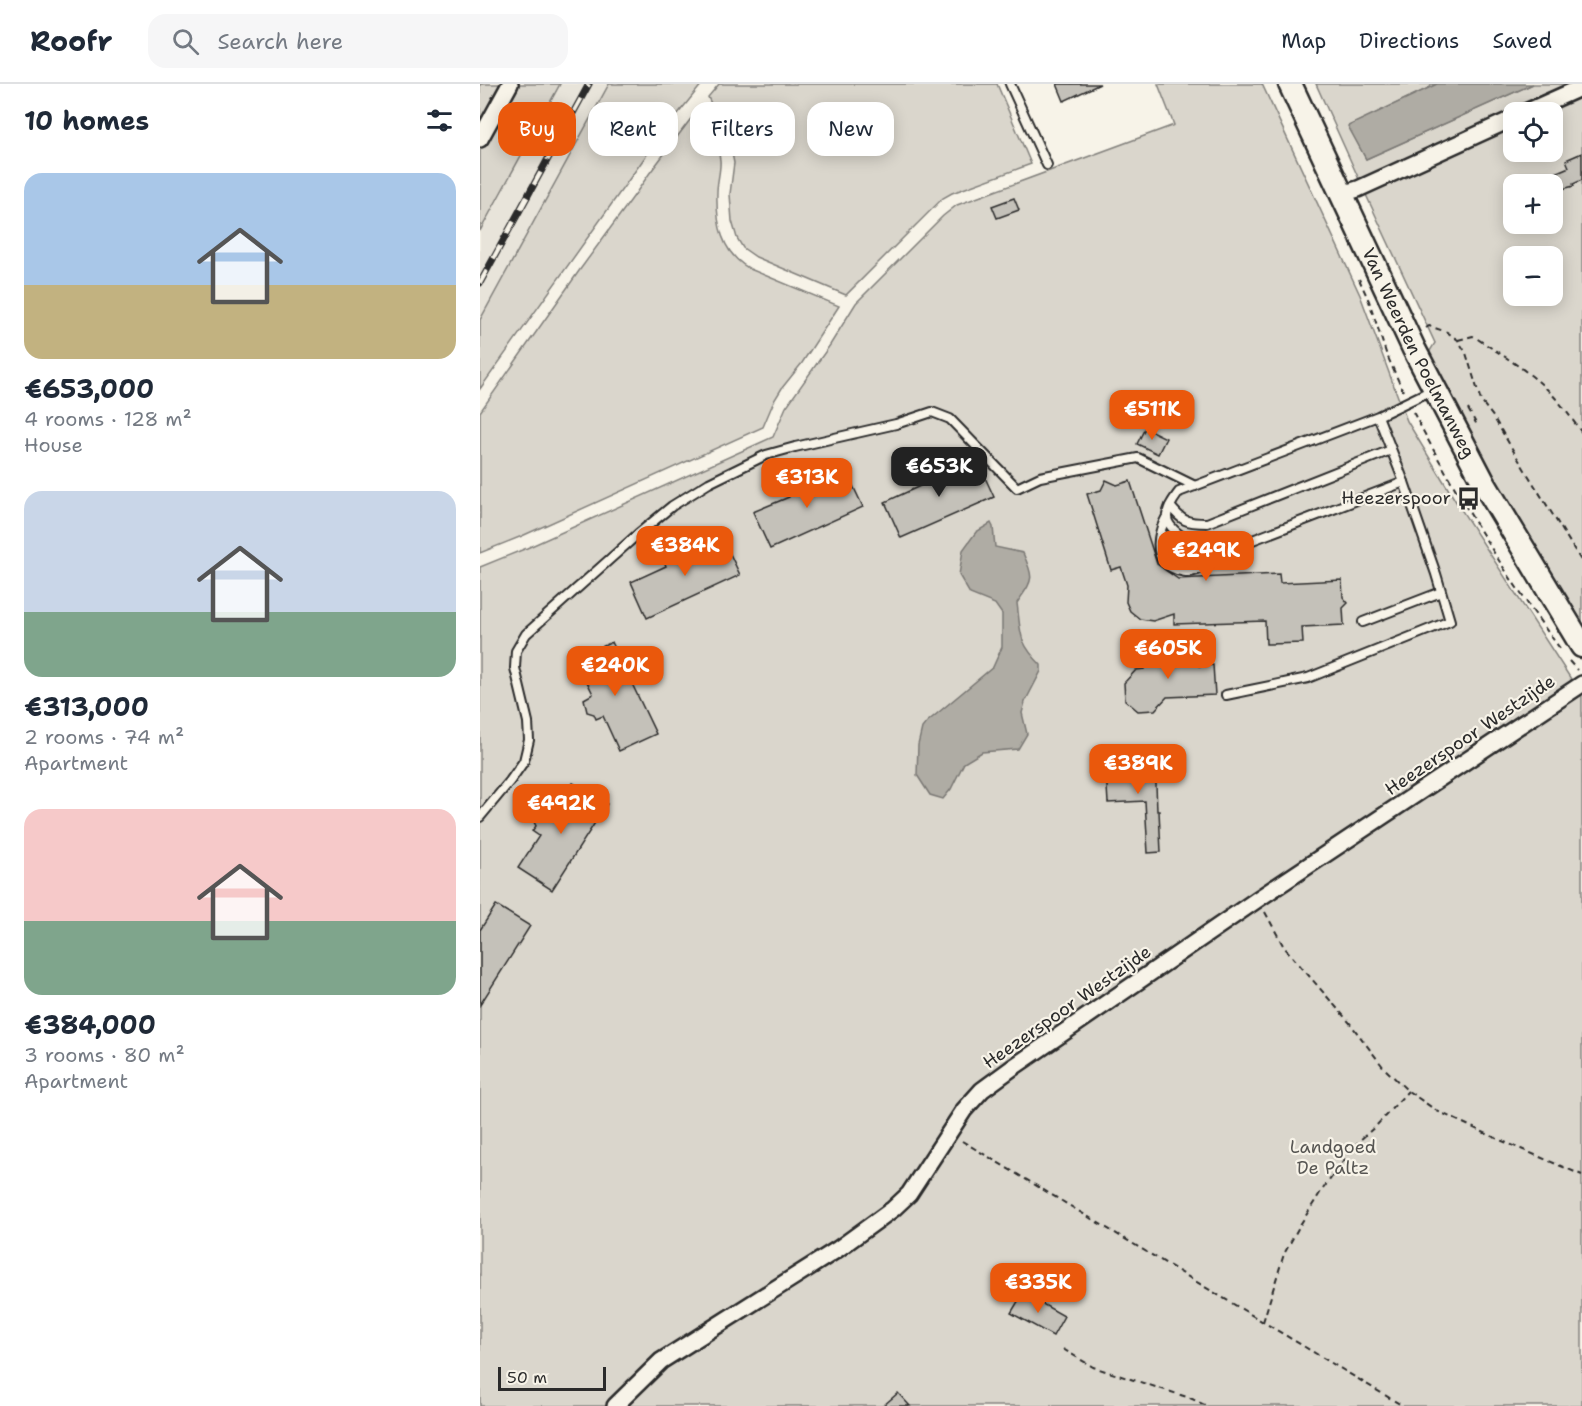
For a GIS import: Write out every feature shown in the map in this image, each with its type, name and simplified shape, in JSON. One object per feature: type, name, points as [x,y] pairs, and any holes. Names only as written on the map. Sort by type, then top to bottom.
[{"type":"main road","name":"Van Weerden Poelmanweg","points":[[1290,84],[1414,349],[1485,485],[1582,646]]},
{"type":"street","points":[[480,139],[510,84]]},
{"type":"street","points":[[1548,102],[1582,87]]},
{"type":"street","points":[[1341,194],[1358,189],[1503,123]]},
{"type":"street","name":"Heezerspoor Westzijde","points":[[615,1406],[661,1361],[838,1249],[892,1209],[909,1194],[964,1110],[982,1090],[1580,678]]},
{"type":"lane","points":[[1010,84],[1047,165]]},
{"type":"lane","points":[[1209,553],[1207,562],[1198,570],[1191,572],[1178,570],[1167,564],[1161,557],[1160,534],[1170,506],[1179,492],[1378,416],[1435,389]]},
{"type":"lane","points":[[480,817],[524,761],[529,740],[528,722],[515,668],[516,651],[526,634],[672,506],[709,483],[766,455],[896,424],[932,412],[950,419],[1017,488],[1040,477],[1138,458],[1195,486]]},
{"type":"lane","points":[[1226,695],[1308,678],[1450,621],[1404,482],[1378,416]]},
{"type":"lane","points":[[1170,506],[1180,518],[1195,523],[1207,523],[1391,450]]},
{"type":"lane","points":[[1167,518],[1175,531],[1209,553],[1216,554],[1404,482]]},
{"type":"lane","points":[[1364,622],[1441,592]]},
{"type":"path","points":[[1356,272],[1370,302],[1390,362],[1408,401],[1463,502],[1526,603],[1580,678]]},
{"type":"path","points":[[1423,329],[1430,326],[1447,332],[1458,340],[1466,353],[1481,401],[1494,418],[1582,562]]},
{"type":"path","points":[[1458,340],[1473,336],[1504,356],[1540,383],[1560,404],[1582,433]]},
{"type":"path","points":[[1463,502],[1471,498]]},
{"type":"path","points":[[1258,899],[1284,947],[1349,1022],[1384,1068],[1408,1091],[1437,1111],[1582,1175]]},
{"type":"path","points":[[1263,1322],[1284,1254],[1320,1193],[1359,1142],[1408,1091]]},
{"type":"path","points":[[950,1134],[1403,1406]]},
{"type":"path","points":[[1063,1349],[1093,1367],[1190,1398],[1207,1406]]},
{"type":"shaded area","points":[[560,84],[609,84],[599,102],[588,102],[588,122],[576,144],[576,102],[550,102]]},
{"type":"shaded area","points":[[1437,84],[1533,84],[1366,159],[1348,126]]},
{"type":"shaded area","points":[[521,156],[570,156],[480,320],[480,231]]},
{"type":"shaded area","points":[[991,523],[995,547],[1023,553],[1031,574],[1029,584],[1017,603],[1019,623],[1024,643],[1041,665],[1041,671],[1025,702],[1022,713],[1027,734],[1018,749],[982,752],[964,763],[951,789],[943,799],[930,795],[917,775],[918,745],[922,728],[927,722],[993,667],[1002,647],[1002,614],[995,604],[970,594],[959,575],[963,550],[976,532]]},
{"type":"green space","points":[[480,84],[560,84],[550,102],[498,102],[498,156],[521,156],[480,231]]},
{"type":"green space","points":[[609,84],[702,84],[678,114],[678,102],[599,102]]},
{"type":"green space","points":[[719,84],[997,84],[1031,164],[943,198],[846,295],[756,257],[743,248],[732,221],[730,194],[734,163],[733,156],[795,156],[795,102],[710,102],[708,97]]},
{"type":"green space","name":"Landgoed De Paltz","points":[[1158,84],[1262,84],[1360,295],[1407,421],[1455,500],[1582,696],[1582,1406],[480,1406],[480,567],[773,437],[786,407],[830,345],[856,303],[943,216],[957,205],[1174,125]]},
{"type":"green space","points":[[1316,84],[1437,84],[1349,126],[1366,159],[1533,84],[1582,84],[1582,635],[1496,499],[1428,354],[1435,343]]},
{"type":"green space","points":[[690,120],[690,156],[719,156],[717,188],[719,226],[732,255],[750,269],[839,306],[802,363],[782,388],[763,427],[480,553],[480,412],[663,156],[678,156],[678,136]]},
{"type":"green space","points":[[588,122],[588,156],[646,156],[480,389],[480,320],[570,156],[576,156],[576,144]]},
{"type":"building","points":[[1057,84],[1100,84],[1064,101]]},
{"type":"building","points":[[1582,153],[1582,180],[1573,184],[1574,186],[1563,189],[1563,174],[1555,173],[1569,167],[1566,160]]},
{"type":"building","points":[[1014,198],[1019,210],[997,218],[992,206]]},
{"type":"building","points":[[1145,428],[1166,438],[1158,454],[1137,444]]},
{"type":"building","points":[[977,460],[994,497],[901,538],[885,502],[920,486],[917,478],[922,476],[926,469],[932,469],[935,464],[943,475]]},
{"type":"building","points":[[846,471],[863,507],[770,549],[753,512],[789,497],[786,489],[791,487],[794,480],[806,477],[811,487]]},
{"type":"building","points":[[1106,480],[1117,485],[1130,481],[1157,564],[1178,579],[1279,574],[1280,583],[1342,580],[1343,597],[1348,603],[1343,608],[1344,625],[1302,627],[1303,643],[1266,644],[1265,621],[1174,624],[1174,614],[1153,621],[1140,619],[1130,611],[1126,602],[1127,585],[1121,567],[1111,570],[1087,494],[1101,490]]},
{"type":"building","points":[[723,539],[740,575],[647,618],[631,582],[666,566],[663,558],[668,556],[671,549],[683,546],[689,555]]},
{"type":"building","points":[[612,642],[656,734],[619,751],[603,716],[596,719],[594,714],[587,712],[584,699],[593,694],[576,659]]},
{"type":"building","points":[[1199,653],[1199,666],[1213,665],[1215,695],[1167,697],[1155,710],[1138,711],[1125,700],[1124,683],[1136,670],[1144,669],[1143,655]]},
{"type":"building","points":[[1155,758],[1161,852],[1148,853],[1145,801],[1108,803],[1106,771],[1127,770],[1137,759]]},
{"type":"building","points":[[573,783],[607,804],[552,890],[518,868],[539,836],[532,831],[536,826],[533,820],[539,815],[540,809],[552,815]]},
{"type":"building","points":[[496,905],[530,926],[480,1005],[480,930]]},
{"type":"building","points":[[1023,1293],[1064,1316],[1053,1336],[1011,1313]]},
{"type":"building","points":[[898,1393],[910,1406],[883,1406]]},
{"type":"railway","points":[[480,283],[589,84]]},
{"type":"place","name":"Heezerspoor","points":[[1469,498]]}]
